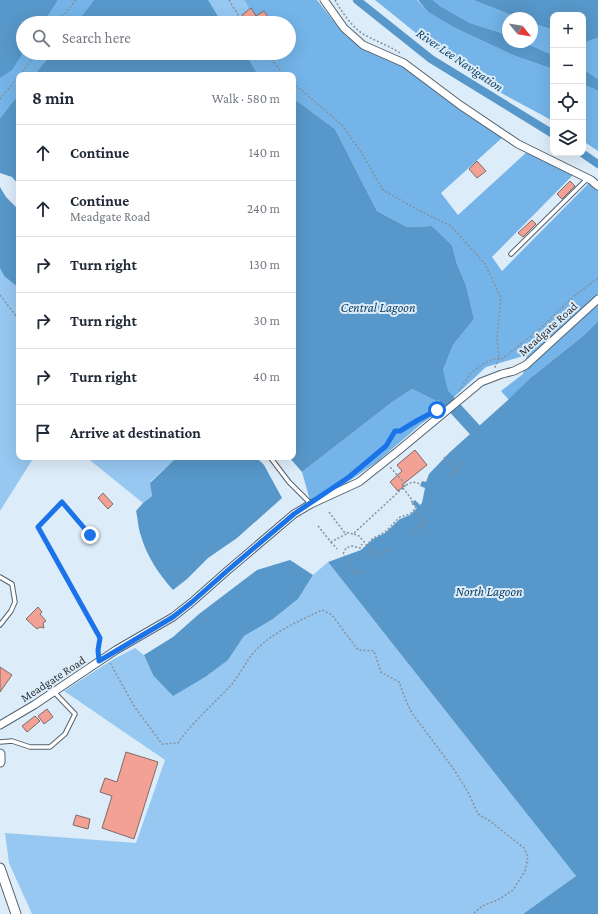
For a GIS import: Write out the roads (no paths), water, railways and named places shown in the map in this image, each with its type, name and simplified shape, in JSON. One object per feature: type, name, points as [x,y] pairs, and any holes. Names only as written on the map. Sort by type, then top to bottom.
[{"type":"street","points":[[324,0],[344,28],[363,45],[404,63],[460,105],[518,144],[587,178],[598,186]]},
{"type":"street","name":"Meadgate Road","points":[[0,726],[54,692],[99,661],[173,617],[294,514],[311,504],[358,482],[385,461],[458,396],[481,382],[514,371],[526,365],[598,299]]},
{"type":"street","points":[[0,754],[0,762]]},
{"type":"street","points":[[0,868],[2,881],[16,914]]},
{"type":"lane","points":[[511,254],[587,178]]},
{"type":"lane","points":[[272,460],[289,482],[311,504]]},
{"type":"lane","points":[[0,577],[12,584],[15,602],[11,611],[0,625]]},
{"type":"lane","points":[[0,742],[12,741],[30,747],[50,747],[65,734],[75,714],[54,692]]},
{"type":"water","points":[[0,0],[58,0],[48,16],[16,16],[16,60],[18,60],[12,70],[0,78]]},
{"type":"water","points":[[94,0],[208,0],[218,16],[81,16]]},
{"type":"water","points":[[418,0],[433,0],[440,6],[470,23],[502,33],[502,48],[537,48],[550,54],[550,68],[515,56],[453,27],[428,12]]},
{"type":"water","points":[[473,0],[598,0],[598,38],[586,42],[586,12],[550,12],[550,29],[538,25],[538,12],[504,12]]},
{"type":"water","points":[[46,60],[250,60],[256,72],[36,72]]},
{"type":"water","points":[[586,71],[598,79],[598,91],[586,85]]},
{"type":"water","points":[[16,98],[16,182],[12,177],[0,173],[0,118]]},
{"type":"water","name":"Central Lagoon","points":[[296,100],[335,129],[377,211],[407,227],[432,226],[452,245],[457,264],[466,285],[474,319],[453,345],[443,370],[448,391],[436,401],[412,389],[391,403],[302,472],[292,460],[296,460]]},
{"type":"water","points":[[0,187],[6,197],[16,207],[16,286],[4,276],[0,268]]},
{"type":"water","name":"North Lagoon","points":[[598,321],[598,914],[523,914],[576,876],[328,562],[361,550],[373,539],[385,533],[400,519],[410,515],[417,508],[412,503],[415,500],[420,505],[422,503],[425,488],[420,486],[422,481],[426,482],[429,474],[450,452],[529,379],[583,336]]},
{"type":"water","points":[[174,460],[259,460],[264,465],[282,498],[237,538],[208,558],[187,579],[173,590],[150,558],[140,533],[136,511],[152,496],[150,483]]},
{"type":"water","points":[[290,560],[313,575],[298,599],[273,619],[244,636],[228,660],[205,677],[173,696],[153,675],[144,655],[173,637],[199,614],[257,570]]},
{"type":"waterway","name":"River Lee Navigation","points":[[357,0],[431,59],[550,132]]},
{"type":"waterway","name":"River Lee Navigation","points":[[586,156],[598,164]]},
{"type":"waterway","points":[[443,395],[475,430]]}]
